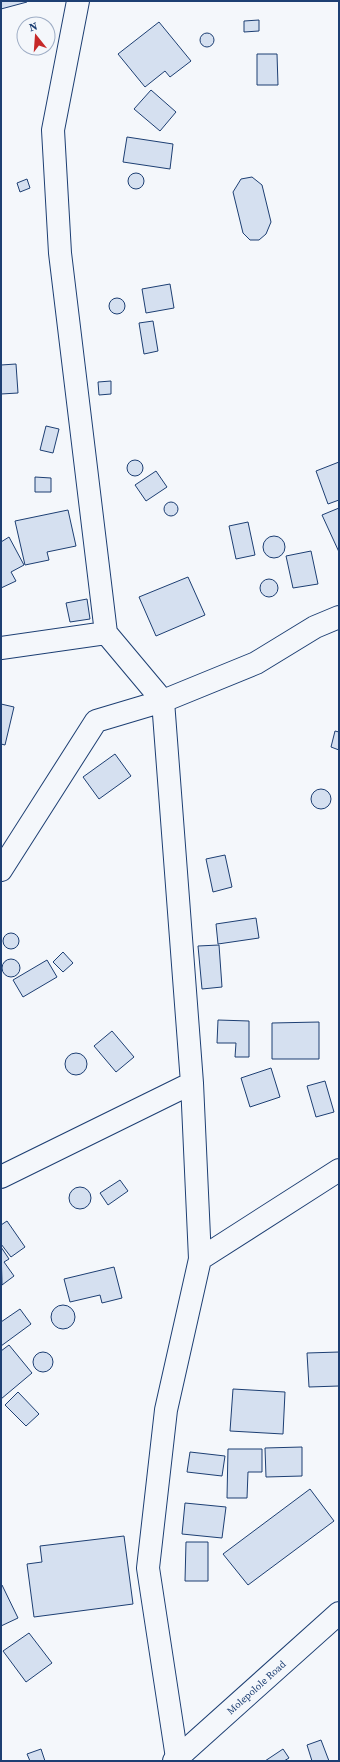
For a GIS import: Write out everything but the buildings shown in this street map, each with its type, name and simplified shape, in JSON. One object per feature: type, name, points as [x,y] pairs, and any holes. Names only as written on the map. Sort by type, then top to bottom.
[{"type":"street","points":[[78,1],[53,130],[60,253],[106,633],[163,701],[192,1083],[200,1259],[166,1410],[148,1568],[176,1759]]},
{"type":"street","points":[[1,870],[96,721],[163,701],[256,663],[315,627],[339,617]]},
{"type":"street","points":[[1,648],[106,633]]},
{"type":"street","points":[[1,1177],[192,1083]]},
{"type":"street","points":[[200,1259],[339,1170]]},
{"type":"street","name":"Molepolole Road","points":[[176,1759],[339,1613]]}]
